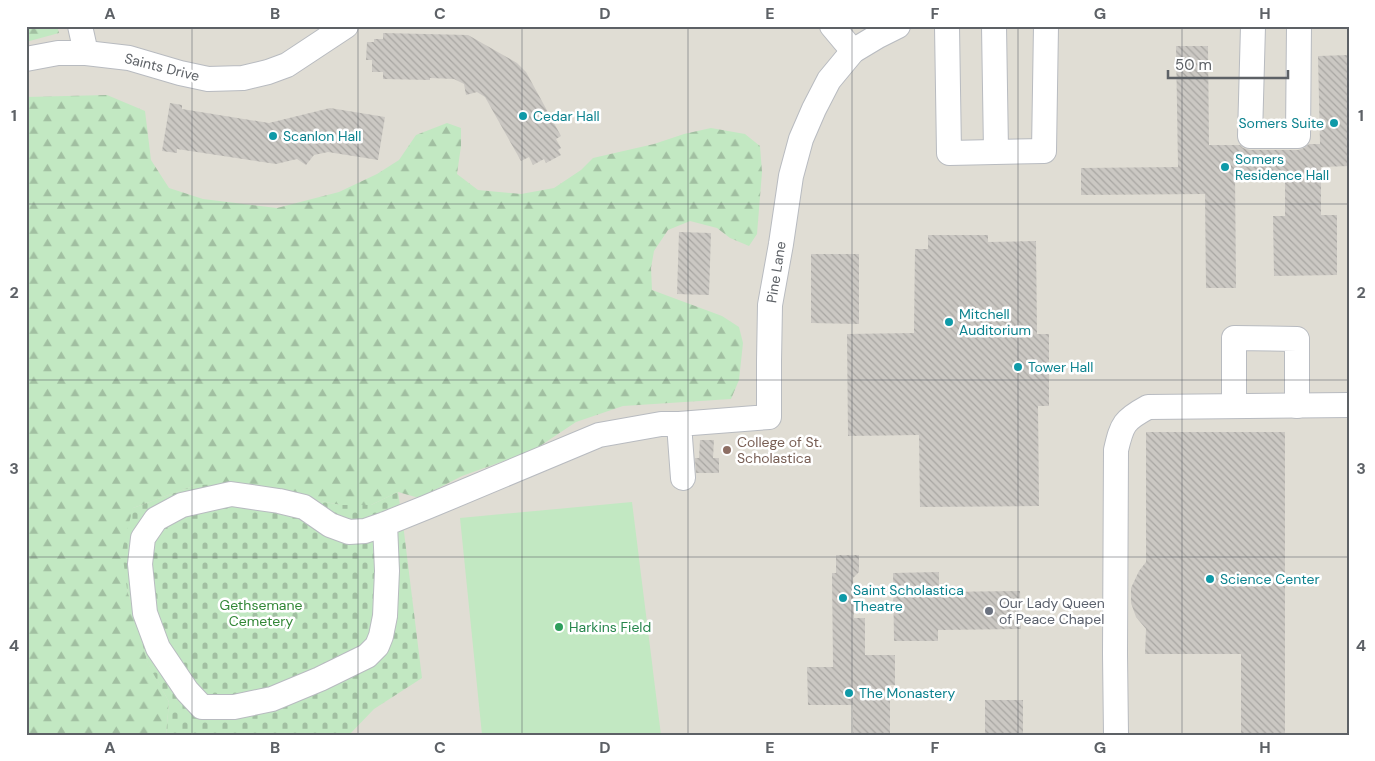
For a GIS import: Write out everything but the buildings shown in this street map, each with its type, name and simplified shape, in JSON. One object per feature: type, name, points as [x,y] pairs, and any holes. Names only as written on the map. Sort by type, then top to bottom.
[{"type":"lane","points":[[80,26],[86,52]]},
{"type":"lane","name":"Saints Drive","points":[[26,59],[58,53],[86,52],[129,58],[180,74],[208,79],[243,78],[287,65],[346,26]]},
{"type":"lane","points":[[832,26],[853,51]]},
{"type":"lane","name":"Pine Lane","points":[[679,424],[769,417],[770,305],[781,244],[790,176],[801,139],[829,80],[853,51],[898,26]]},
{"type":"lane","points":[[947,26],[949,152],[1044,151],[1046,26]]},
{"type":"lane","points":[[994,26],[996,151]]},
{"type":"lane","points":[[1253,26],[1250,136],[1298,136],[1299,26]]},
{"type":"lane","points":[[1234,406],[1234,338],[1297,339],[1297,406]]},
{"type":"lane","points":[[1116,735],[1116,450],[1120,431],[1131,417],[1148,408],[1349,405]]},
{"type":"lane","points":[[385,524],[386,616],[377,646],[367,656],[320,679],[272,699],[234,707],[202,707],[187,691],[158,648],[145,613],[140,564],[143,538],[156,519],[182,504],[231,494],[279,501],[304,507],[330,525],[349,532],[365,531],[599,435],[661,424],[679,424],[682,478]]},
{"type":"shaded area","name":"College of St. Scholastica","points":[[26,26],[1349,26],[1349,735],[104,735],[26,165]]},
{"type":"green space","points":[[26,26],[57,26],[59,33],[26,42]]},
{"type":"green space","points":[[107,95],[145,111],[151,160],[169,188],[203,199],[277,208],[339,192],[377,174],[399,160],[416,135],[447,123],[461,128],[461,146],[457,174],[478,190],[521,194],[554,188],[581,170],[593,158],[711,128],[745,134],[760,146],[762,172],[757,234],[749,246],[730,238],[717,228],[690,221],[668,230],[654,251],[651,268],[652,290],[722,316],[739,327],[743,343],[739,380],[731,399],[623,406],[576,422],[534,450],[462,476],[419,498],[398,492],[371,505],[340,505],[284,493],[196,485],[133,508],[127,589],[148,663],[169,702],[166,735],[26,735],[26,97]]},
{"type":"green space","name":"Gethsemane Cemetery","points":[[234,484],[340,505],[371,505],[398,492],[422,678],[374,709],[349,735],[166,735],[169,702],[148,664],[127,589],[122,550],[133,508],[196,485]]},
{"type":"green space","name":"Harkins Field","points":[[632,502],[661,735],[482,735],[460,518]]},
{"type":"place","name":"Cedar Hall","points":[[523,116]]},
{"type":"place","name":"Somers Suite","points":[[1334,123]]},
{"type":"place","name":"Scanlon Hall","points":[[273,136]]},
{"type":"place","name":"Somers Residence Hall","points":[[1225,167]]},
{"type":"place","name":"Mitchell Auditorium","points":[[949,322]]},
{"type":"place","name":"Tower Hall","points":[[1018,367]]},
{"type":"place","name":"College of St. Scholastica","points":[[727,450]]},
{"type":"place","name":"Science Center","points":[[1210,579]]},
{"type":"place","name":"Saint Scholastica Theatre","points":[[843,598]]},
{"type":"place","name":"Our Lady Queen of Peace Chapel","points":[[989,611]]},
{"type":"place","name":"Harkins Field","points":[[559,627]]},
{"type":"place","name":"The Monastery","points":[[849,693]]}]
